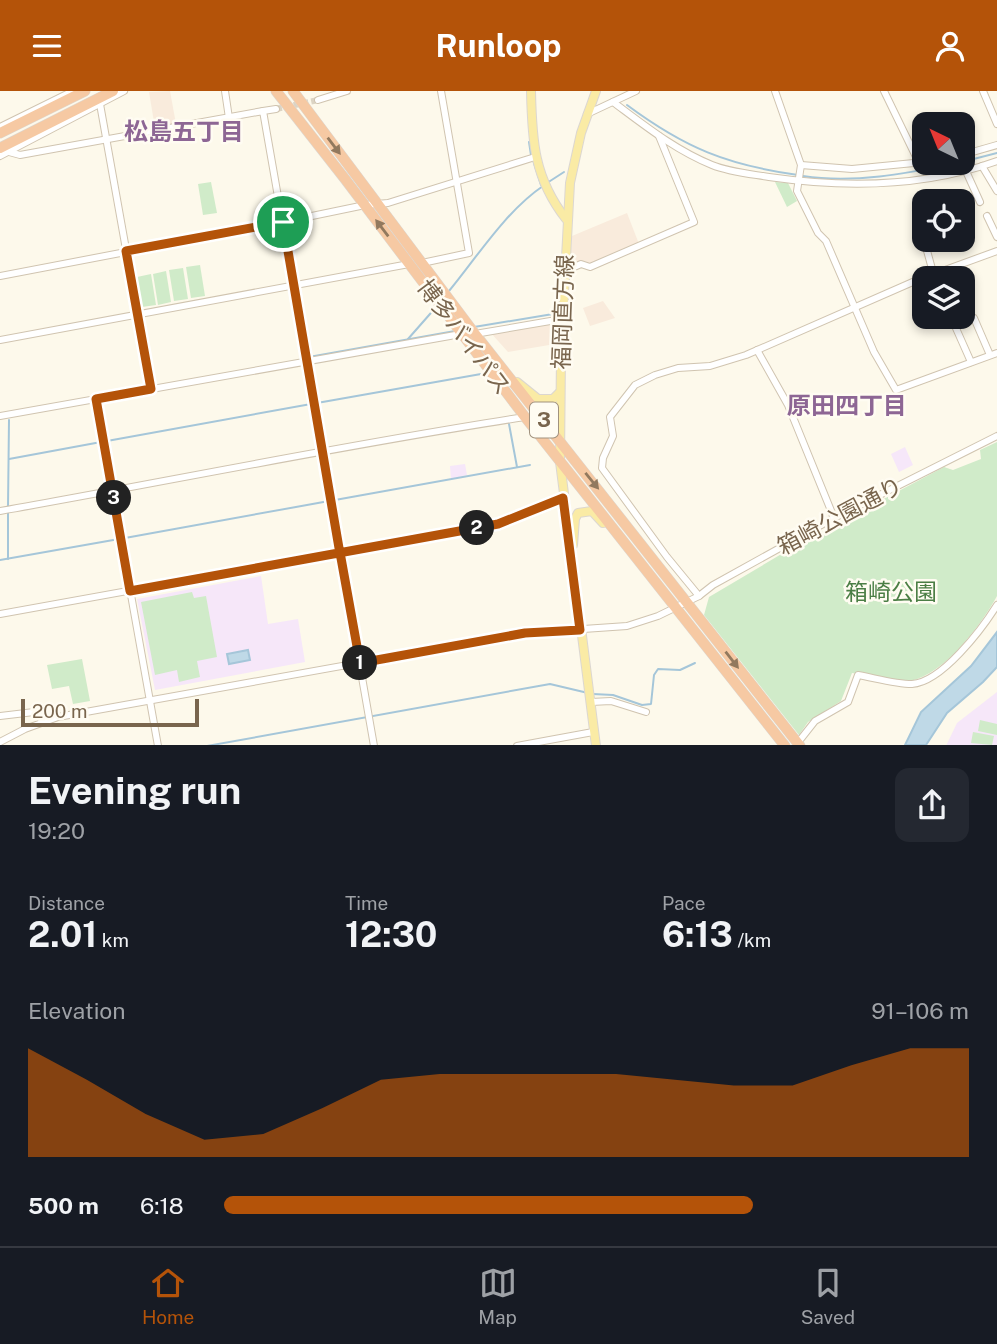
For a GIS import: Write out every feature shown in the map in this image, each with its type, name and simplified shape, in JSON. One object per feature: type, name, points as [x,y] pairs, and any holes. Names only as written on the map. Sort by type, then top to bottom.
[{"type":"highway","points":[[0,133],[85,91]]},
{"type":"highway","points":[[0,142],[101,91]]},
{"type":"highway","points":[[4,150],[113,91]]},
{"type":"highway","name":"博多バイパス","points":[[276,91],[560,462],[785,745]]},
{"type":"highway","name":"博多バイパス","points":[[293,91],[475,334],[798,745]]},
{"type":"highway","points":[[299,91],[312,117]]},
{"type":"main road","points":[[531,91],[535,157],[547,192],[566,219]]},
{"type":"main road","name":"福岡直方線","points":[[594,92],[573,163],[566,219],[560,462],[596,745]]},
{"type":"main road","points":[[509,376],[538,400],[554,399],[560,392]]},
{"type":"main road","points":[[572,558],[576,515],[581,511],[592,511],[648,572]]},
{"type":"street","points":[[0,127],[73,91]]},
{"type":"street","points":[[0,156],[4,150],[124,91]]},
{"type":"street","points":[[225,91],[229,118]]},
{"type":"street","points":[[318,100],[347,91]]},
{"type":"street","points":[[422,263],[469,253],[442,91]]},
{"type":"street","points":[[617,91],[633,92]]},
{"type":"street","points":[[775,91],[800,167],[797,191],[818,233],[826,241],[874,352],[896,390],[995,354],[975,320]]},
{"type":"street","points":[[884,91],[912,144]]},
{"type":"street","points":[[982,91],[997,124]]},
{"type":"street","points":[[587,114],[633,92]]},
{"type":"street","points":[[613,102],[678,148],[714,166],[834,184],[889,183],[932,175]]},
{"type":"street","points":[[100,104],[151,389]]},
{"type":"street","points":[[4,150],[20,155],[276,109]]},
{"type":"street","points":[[263,111],[374,745]]},
{"type":"street","points":[[564,271],[581,264],[590,267],[694,222],[658,135]]},
{"type":"street","points":[[975,151],[997,145]]},
{"type":"street","points":[[0,276],[365,205],[388,203],[535,157]]},
{"type":"street","points":[[975,167],[997,160]]},
{"type":"street","points":[[800,167],[852,169],[912,164]]},
{"type":"street","points":[[982,166],[997,191]]},
{"type":"street","points":[[968,175],[980,202]]},
{"type":"street","points":[[987,216],[997,237]]},
{"type":"street","points":[[959,266],[997,251]]},
{"type":"street","points":[[0,340],[409,264]]},
{"type":"street","points":[[699,596],[602,468],[603,458],[613,436],[610,417],[635,385],[644,380],[678,368],[710,366],[757,350],[912,284]]},
{"type":"street","points":[[475,334],[562,319]]},
{"type":"street","points":[[956,329],[971,362]]},
{"type":"street","points":[[0,416],[461,334]]},
{"type":"street","points":[[757,350],[788,405],[834,518]]},
{"type":"street","points":[[96,399],[158,745]]},
{"type":"street","points":[[0,511],[112,492],[214,470],[525,417]]},
{"type":"street","name":"箱崎公園通り","points":[[0,743],[25,729],[58,717],[525,633],[634,624],[659,616],[699,596],[713,585],[834,518],[997,436]]},
{"type":"street","points":[[0,614],[498,524],[563,498]]},
{"type":"street","points":[[798,745],[815,721],[848,702],[858,675],[910,684],[933,677],[973,638],[997,605]]},
{"type":"street","points":[[591,702],[611,701],[646,712]]},
{"type":"street","points":[[0,716],[34,712],[40,716],[42,722]]},
{"type":"street","points":[[517,745],[593,732]]},
{"type":"shaded area","points":[[170,91],[176,124],[155,128],[149,92]]},
{"type":"shaded area","points":[[627,213],[639,244],[590,264],[580,262],[570,265],[572,236]]},
{"type":"shaded area","points":[[603,301],[615,318],[590,326],[583,308]]},
{"type":"shaded area","points":[[556,322],[555,344],[508,352],[490,332]]},
{"type":"shaded area","points":[[905,447],[913,465],[899,472],[891,454]]},
{"type":"shaded area","points":[[465,464],[467,475],[451,479],[450,466]]},
{"type":"shaded area","points":[[261,576],[268,624],[298,619],[305,662],[155,690],[137,599]]},
{"type":"shaded area","points":[[997,692],[997,745],[946,745],[957,723]]},
{"type":"green space","points":[[211,182],[217,213],[203,215],[198,184]]},
{"type":"green space","points":[[775,182],[788,183],[797,201],[787,207]]},
{"type":"green space","points":[[200,265],[205,296],[191,298],[186,267]]},
{"type":"green space","points":[[183,268],[188,299],[174,301],[169,270]]},
{"type":"green space","points":[[166,271],[171,302],[158,305],[153,274]]},
{"type":"green space","points":[[151,274],[156,305],[142,307],[137,277]]},
{"type":"green space","name":"箱崎公園","points":[[997,442],[997,596],[982,621],[949,659],[923,677],[897,681],[852,673],[841,701],[808,722],[799,735],[704,615],[709,597],[795,546],[944,467],[953,470],[981,459],[980,450]]},
{"type":"green space","points":[[192,592],[194,598],[206,596],[217,657],[197,661],[200,677],[179,682],[177,670],[155,675],[141,602]]},
{"type":"green space","points":[[82,659],[90,701],[73,704],[69,686],[52,689],[47,665]]},
{"type":"green space","points":[[980,720],[997,724],[997,735],[978,731]]},
{"type":"green space","points":[[973,732],[994,736],[992,745],[971,743]]},
{"type":"water","points":[[997,632],[997,667],[947,713],[926,745],[905,745],[921,712],[971,666]]},
{"type":"water","points":[[248,650],[250,660],[229,664],[227,654]]},
{"type":"waterway","points":[[627,105],[668,133],[708,152],[749,166],[798,175]]},
{"type":"waterway","points":[[529,142],[531,155]]},
{"type":"waterway","points":[[975,159],[997,153]]},
{"type":"waterway","points":[[533,160],[541,185]]},
{"type":"waterway","points":[[547,183],[564,172]]},
{"type":"waterway","points":[[803,176],[842,179],[912,172]]},
{"type":"waterway","points":[[449,291],[504,221],[543,186]]},
{"type":"waterway","points":[[408,339],[437,306]]},
{"type":"waterway","points":[[474,327],[553,314]]},
{"type":"waterway","points":[[309,357],[455,331]]},
{"type":"waterway","points":[[303,358],[301,359],[309,402]]},
{"type":"waterway","points":[[317,403],[481,374]]},
{"type":"waterway","points":[[107,441],[311,404]]},
{"type":"waterway","points":[[8,507],[9,420]]},
{"type":"waterway","points":[[509,424],[517,467]]},
{"type":"waterway","points":[[9,459],[101,442]]},
{"type":"waterway","points":[[335,500],[530,465]]},
{"type":"waterway","points":[[125,538],[329,501]]},
{"type":"waterway","points":[[8,512],[8,559]]},
{"type":"waterway","points":[[0,560],[119,539]]},
{"type":"waterway","points":[[593,694],[613,695],[642,705],[651,704],[654,675],[658,669],[680,670],[695,663]]},
{"type":"waterway","points":[[213,745],[550,684],[588,693]]},
{"type":"tunnel","points":[[276,109],[318,100]]},
{"type":"district","name":"松島五丁目","points":[[184,132]]},
{"type":"district","name":"原田四丁目","points":[[847,406]]},
{"type":"route","points":[[283,222],[126,251],[151,389],[96,399],[130,591],[340,553],[498,524],[563,498],[580,630],[525,633],[360,663],[341,558],[340,553],[339,548],[306,361],[283,222]]}]
